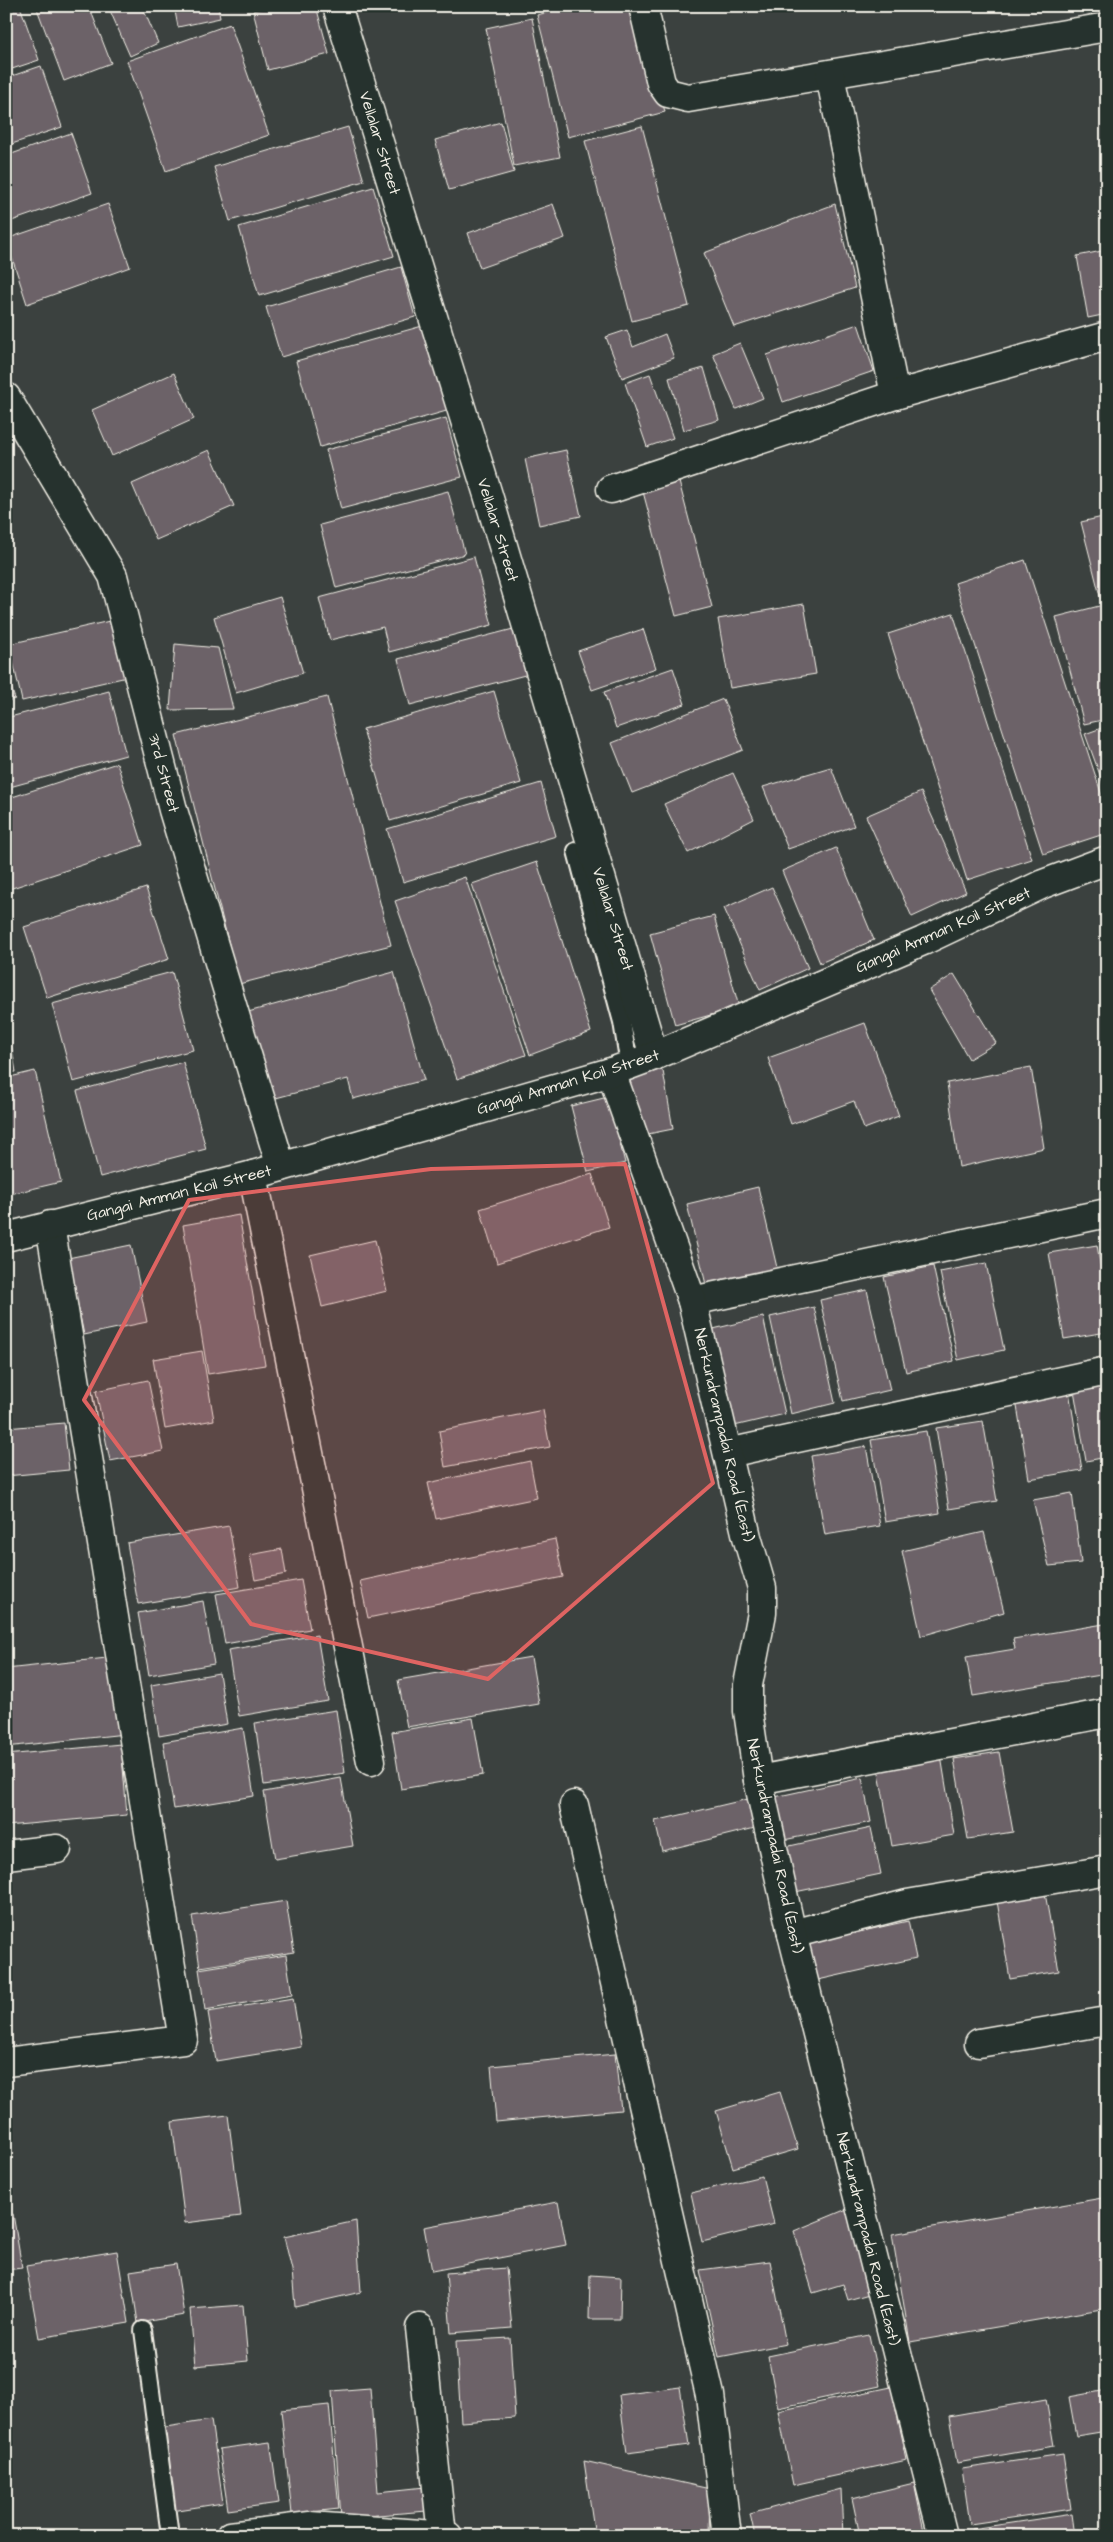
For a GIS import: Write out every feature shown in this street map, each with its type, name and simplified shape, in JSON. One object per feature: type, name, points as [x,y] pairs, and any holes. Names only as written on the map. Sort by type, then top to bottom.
[{"type":"street","name":"Vellalar Street","points":[[337,6],[491,504],[654,1056]]},
{"type":"street","points":[[643,6],[661,83],[668,93],[677,97],[688,98],[1107,27]]},
{"type":"street","points":[[830,75],[895,395]]},
{"type":"street","points":[[612,489],[895,395],[1107,336]]},
{"type":"street","name":"3rd Street","points":[[6,397],[113,576],[173,810],[281,1167]]},
{"type":"street","name":"Gangai Amman Koil Street","points":[[6,1237],[253,1175],[620,1068],[654,1056],[923,941],[1043,884],[1107,860]]},
{"type":"street","name":"Nerkundrampadai Road (East)","points":[[620,1068],[692,1301],[747,1537],[762,1588],[762,1613],[748,1685],[748,1710],[758,1780],[792,1934],[943,2536]]},
{"type":"street","points":[[253,1175],[371,1761]]},
{"type":"street","points":[[692,1301],[1107,1213]]},
{"type":"street","points":[[6,2062],[183,2040],[50,1225]]},
{"type":"street","points":[[728,1453],[1107,1371]]},
{"type":"street","points":[[758,1780],[1107,1713]]},
{"type":"street","points":[[574,1805],[710,2395],[727,2536]]},
{"type":"street","points":[[6,1855],[57,1849]]},
{"type":"street","points":[[792,1934],[907,1904],[1107,1870]]},
{"type":"street","points":[[979,2043],[1107,2021]]},
{"type":"street","points":[[230,2536],[310,2531],[445,2535],[420,2328]]},
{"type":"lane","points":[[576,851],[622,1022],[620,1068]]},
{"type":"lane","points":[[144,2330],[170,2536]]},
{"type":"highlighted area","points":[[625,1164],[713,1483],[488,1679],[251,1624],[84,1400],[189,1200],[431,1169]]},
{"type":"building","points":[[20,6],[39,60],[6,71],[6,7]]},
{"type":"building","points":[[36,6],[89,6],[111,63],[64,81]]},
{"type":"building","points":[[108,6],[142,6],[158,43],[130,56]]},
{"type":"building","points":[[174,6],[218,6],[220,18],[178,27]]},
{"type":"building","points":[[271,6],[316,6],[329,54],[268,70],[253,11]]},
{"type":"building","points":[[571,6],[638,6],[665,112],[568,137],[537,15]]},
{"type":"building","points":[[532,18],[560,157],[514,166],[486,28]]},
{"type":"building","points":[[230,24],[269,135],[166,171],[127,61]]},
{"type":"building","points":[[41,66],[62,127],[6,146],[6,78]]},
{"type":"building","points":[[501,122],[514,172],[449,190],[435,140]]},
{"type":"building","points":[[642,126],[689,306],[632,321],[585,141]]},
{"type":"building","points":[[348,127],[364,181],[230,221],[214,167]]},
{"type":"building","points":[[71,133],[92,193],[6,223],[6,156]]},
{"type":"building","points":[[373,187],[394,256],[259,296],[239,227]]},
{"type":"building","points":[[108,204],[130,267],[27,304],[6,239]]},
{"type":"building","points":[[553,204],[565,238],[480,268],[468,233]]},
{"type":"building","points":[[835,204],[855,288],[734,327],[704,253]]},
{"type":"building","points":[[1107,250],[1107,314],[1088,318],[1077,256]]},
{"type":"building","points":[[401,267],[415,317],[281,357],[266,307]]},
{"type":"building","points":[[858,324],[874,371],[783,402],[767,355]]},
{"type":"building","points":[[426,325],[450,410],[320,447],[296,361]]},
{"type":"building","points":[[627,330],[633,347],[665,334],[674,358],[622,378],[606,337]]},
{"type":"building","points":[[740,343],[763,398],[736,409],[713,354]]},
{"type":"building","points":[[704,368],[719,420],[684,430],[669,378]]},
{"type":"building","points":[[174,373],[194,419],[112,456],[92,410]]},
{"type":"building","points":[[650,374],[673,438],[647,447],[625,383]]},
{"type":"building","points":[[446,418],[462,477],[341,509],[326,450]]},
{"type":"building","points":[[209,450],[234,506],[156,540],[132,484]]},
{"type":"building","points":[[566,450],[581,516],[539,525],[525,459]]},
{"type":"building","points":[[678,478],[712,607],[676,616],[642,488]]},
{"type":"building","points":[[448,491],[465,554],[336,588],[320,525]]},
{"type":"building","points":[[1107,516],[1107,599],[1101,600],[1081,522]]},
{"type":"building","points":[[474,557],[492,625],[389,652],[383,627],[330,640],[319,598]]},
{"type":"building","points":[[1025,560],[1107,811],[1107,833],[1043,854],[955,583]]},
{"type":"building","points":[[280,597],[303,673],[236,693],[214,617]]},
{"type":"building","points":[[804,604],[816,674],[730,688],[718,619]]},
{"type":"building","points":[[1107,604],[1107,719],[1084,724],[1056,617]]},
{"type":"building","points":[[953,613],[1032,859],[967,880],[888,634]]},
{"type":"building","points":[[114,620],[127,677],[22,701],[9,644]]},
{"type":"building","points":[[517,628],[529,674],[410,705],[398,659]]},
{"type":"building","points":[[643,629],[656,668],[592,690],[578,651]]},
{"type":"building","points":[[175,644],[218,648],[233,709],[170,710]]},
{"type":"building","points":[[673,668],[685,704],[616,728],[604,692]]},
{"type":"building","points":[[6,673],[15,699],[6,701]]},
{"type":"building","points":[[109,691],[126,755],[6,788],[6,718]]},
{"type":"building","points":[[494,691],[521,783],[390,821],[363,729]]},
{"type":"building","points":[[327,697],[391,945],[239,984],[176,735]]},
{"type":"building","points":[[723,699],[743,750],[632,793],[612,743]]},
{"type":"building","points":[[1107,726],[1107,794],[1085,734]]},
{"type":"building","points":[[117,763],[143,845],[6,890],[6,799]]},
{"type":"building","points":[[831,767],[854,826],[788,849],[763,787]]},
{"type":"building","points":[[733,773],[754,819],[688,853],[664,804]]},
{"type":"building","points":[[541,783],[556,836],[403,882],[387,829]]},
{"type":"building","points":[[921,792],[966,892],[912,917],[866,816]]},
{"type":"building","points":[[836,848],[874,940],[820,963],[782,871]]},
{"type":"building","points":[[537,862],[591,1032],[530,1055],[472,884]]},
{"type":"building","points":[[465,877],[526,1055],[457,1079],[395,901]]},
{"type":"building","points":[[772,887],[808,968],[760,990],[724,908]]},
{"type":"building","points":[[146,888],[169,959],[47,998],[24,927]]},
{"type":"building","points":[[714,916],[739,1007],[675,1025],[650,933]]},
{"type":"building","points":[[172,972],[193,1050],[73,1082],[52,1004]]},
{"type":"building","points":[[394,972],[424,1080],[353,1099],[348,1079],[272,1099],[248,1012]]},
{"type":"building","points":[[954,974],[996,1043],[969,1059],[929,990]]},
{"type":"building","points":[[6,1015],[16,1072],[6,1073]]},
{"type":"building","points":[[865,1023],[899,1116],[864,1129],[854,1101],[791,1124],[768,1058]]},
{"type":"building","points":[[183,1062],[206,1149],[100,1177],[77,1091]]},
{"type":"building","points":[[1031,1067],[1044,1148],[959,1167],[947,1083]]},
{"type":"building","points":[[655,1068],[663,1071],[673,1129],[648,1134],[629,1080],[639,1070]]},
{"type":"building","points":[[35,1071],[61,1182],[6,1195],[6,1078]]},
{"type":"building","points":[[608,1097],[625,1163],[588,1172],[571,1106]]},
{"type":"building","points":[[592,1174],[609,1227],[497,1263],[480,1209]]},
{"type":"building","points":[[758,1187],[778,1272],[707,1289],[687,1204]]},
{"type":"building","points":[[239,1215],[265,1365],[208,1374],[183,1225]]},
{"type":"building","points":[[375,1240],[387,1291],[322,1307],[310,1255]]},
{"type":"building","points":[[131,1245],[147,1322],[84,1335],[68,1258]]},
{"type":"building","points":[[1097,1245],[1107,1305],[1107,1332],[1064,1339],[1049,1253]]},
{"type":"building","points":[[986,1263],[1004,1350],[958,1360],[940,1272]]},
{"type":"building","points":[[933,1266],[954,1361],[906,1372],[884,1277]]},
{"type":"building","points":[[867,1290],[890,1390],[843,1401],[820,1300]]},
{"type":"building","points":[[814,1307],[835,1403],[791,1414],[770,1317]]},
{"type":"building","points":[[763,1317],[785,1414],[730,1427],[709,1330]]},
{"type":"building","points":[[202,1351],[214,1420],[165,1429],[153,1359]]},
{"type":"building","points":[[148,1380],[163,1451],[110,1461],[96,1391]]},
{"type":"building","points":[[1107,1384],[1107,1457],[1086,1461],[1074,1390]]},
{"type":"building","points":[[1069,1391],[1082,1470],[1029,1479],[1016,1400]]},
{"type":"building","points":[[543,1410],[550,1447],[445,1467],[439,1431]]},
{"type":"building","points":[[983,1421],[997,1501],[949,1509],[936,1428]]},
{"type":"building","points":[[64,1423],[69,1470],[6,1476],[6,1428]]},
{"type":"building","points":[[926,1431],[940,1513],[885,1522],[871,1440]]},
{"type":"building","points":[[866,1446],[880,1526],[825,1535],[811,1456]]},
{"type":"building","points":[[530,1461],[537,1498],[436,1519],[428,1483]]},
{"type":"building","points":[[1072,1493],[1081,1563],[1049,1566],[1033,1500]]},
{"type":"building","points":[[229,1526],[240,1587],[138,1604],[127,1543]]},
{"type":"building","points":[[984,1532],[1004,1612],[921,1636],[902,1551]]},
{"type":"building","points":[[555,1539],[563,1577],[368,1618],[360,1581]]},
{"type":"building","points":[[282,1549],[286,1574],[255,1580],[250,1555]]},
{"type":"building","points":[[301,1580],[310,1629],[225,1644],[216,1594]]},
{"type":"building","points":[[203,1601],[214,1664],[149,1675],[138,1613]]},
{"type":"building","points":[[1104,1624],[1107,1643],[1107,1674],[973,1696],[966,1657],[1015,1649],[1013,1639]]},
{"type":"building","points":[[317,1635],[328,1701],[239,1716],[228,1650]]},
{"type":"building","points":[[116,1657],[125,1734],[6,1747],[6,1669]]},
{"type":"building","points":[[531,1657],[539,1704],[407,1727],[398,1680]]},
{"type":"building","points":[[219,1673],[227,1724],[159,1736],[151,1685]]},
{"type":"building","points":[[336,1710],[345,1773],[264,1785],[255,1723]]},
{"type":"building","points":[[473,1718],[483,1775],[401,1789],[392,1732]]},
{"type":"building","points":[[243,1728],[254,1796],[174,1809],[163,1742]]},
{"type":"building","points":[[121,1744],[127,1815],[6,1826],[6,1755]]},
{"type":"building","points":[[999,1752],[1013,1832],[968,1839],[954,1759]]},
{"type":"building","points":[[941,1756],[954,1835],[892,1846],[878,1767]]},
{"type":"building","points":[[341,1778],[353,1846],[275,1859],[264,1792]]},
{"type":"building","points":[[862,1778],[871,1822],[779,1841],[770,1798]]},
{"type":"building","points":[[748,1799],[755,1828],[662,1851],[655,1821]]},
{"type":"building","points":[[871,1828],[881,1874],[795,1892],[785,1847]]},
{"type":"building","points":[[1045,1893],[1059,1971],[1010,1979],[997,1901]]},
{"type":"building","points":[[286,1901],[294,1952],[200,1967],[192,1916]]},
{"type":"building","points":[[908,1921],[916,1958],[818,1980],[809,1943]]},
{"type":"building","points":[[286,1955],[292,1995],[205,2010],[199,1969]]},
{"type":"building","points":[[293,1998],[301,2047],[216,2061],[208,2012]]},
{"type":"building","points":[[615,2054],[621,2110],[496,2122],[491,2066]]},
{"type":"building","points":[[780,2092],[798,2149],[733,2168],[716,2111]]},
{"type":"building","points":[[228,2115],[241,2216],[185,2223],[172,2122]]},
{"type":"building","points":[[762,2176],[774,2224],[702,2242],[691,2193]]},
{"type":"building","points":[[1102,2198],[1107,2227],[1107,2308],[910,2342],[892,2234]]},
{"type":"building","points":[[558,2202],[566,2245],[432,2271],[424,2227]]},
{"type":"building","points":[[847,2209],[869,2294],[848,2300],[843,2284],[813,2293],[794,2231]]},
{"type":"building","points":[[13,2214],[22,2268],[6,2270],[6,2215]]},
{"type":"building","points":[[356,2221],[361,2292],[295,2307],[292,2270],[284,2237]]},
{"type":"building","points":[[117,2251],[129,2323],[39,2338],[26,2266]]},
{"type":"building","points":[[770,2261],[786,2344],[719,2357],[700,2270]]},
{"type":"building","points":[[176,2264],[184,2315],[138,2323],[130,2271]]},
{"type":"building","points":[[506,2268],[512,2328],[451,2333],[446,2273]]},
{"type":"building","points":[[590,2275],[621,2277],[620,2319],[589,2319]]},
{"type":"building","points":[[243,2305],[248,2361],[195,2366],[190,2309]]},
{"type":"building","points":[[869,2335],[880,2386],[778,2408],[768,2356]]},
{"type":"building","points":[[510,2338],[515,2418],[461,2422],[456,2341]]},
{"type":"building","points":[[680,2387],[689,2445],[627,2453],[619,2395]]},
{"type":"building","points":[[891,2387],[907,2460],[793,2485],[778,2411]]},
{"type":"building","points":[[370,2388],[378,2492],[425,2487],[427,2511],[341,2518],[332,2391]]},
{"type":"building","points":[[1107,2390],[1107,2431],[1076,2436],[1069,2397]]},
{"type":"building","points":[[1046,2399],[1054,2446],[957,2463],[949,2416]]},
{"type":"building","points":[[329,2405],[339,2509],[292,2514],[281,2410]]},
{"type":"building","points":[[211,2420],[223,2503],[172,2511],[159,2428]]},
{"type":"building","points":[[1107,2437],[1107,2467],[1102,2438]]},
{"type":"building","points":[[270,2442],[279,2503],[228,2510],[219,2449]]},
{"type":"building","points":[[1063,2454],[1071,2509],[970,2524],[962,2469]]},
{"type":"building","points":[[584,2461],[710,2489],[709,2536],[595,2536]]},
{"type":"building","points":[[914,2483],[925,2536],[860,2536],[852,2498]]},
{"type":"building","points":[[841,2489],[843,2536],[755,2536],[750,2514]]},
{"type":"building","points":[[1072,2514],[1075,2536],[972,2536],[971,2529]]}]
